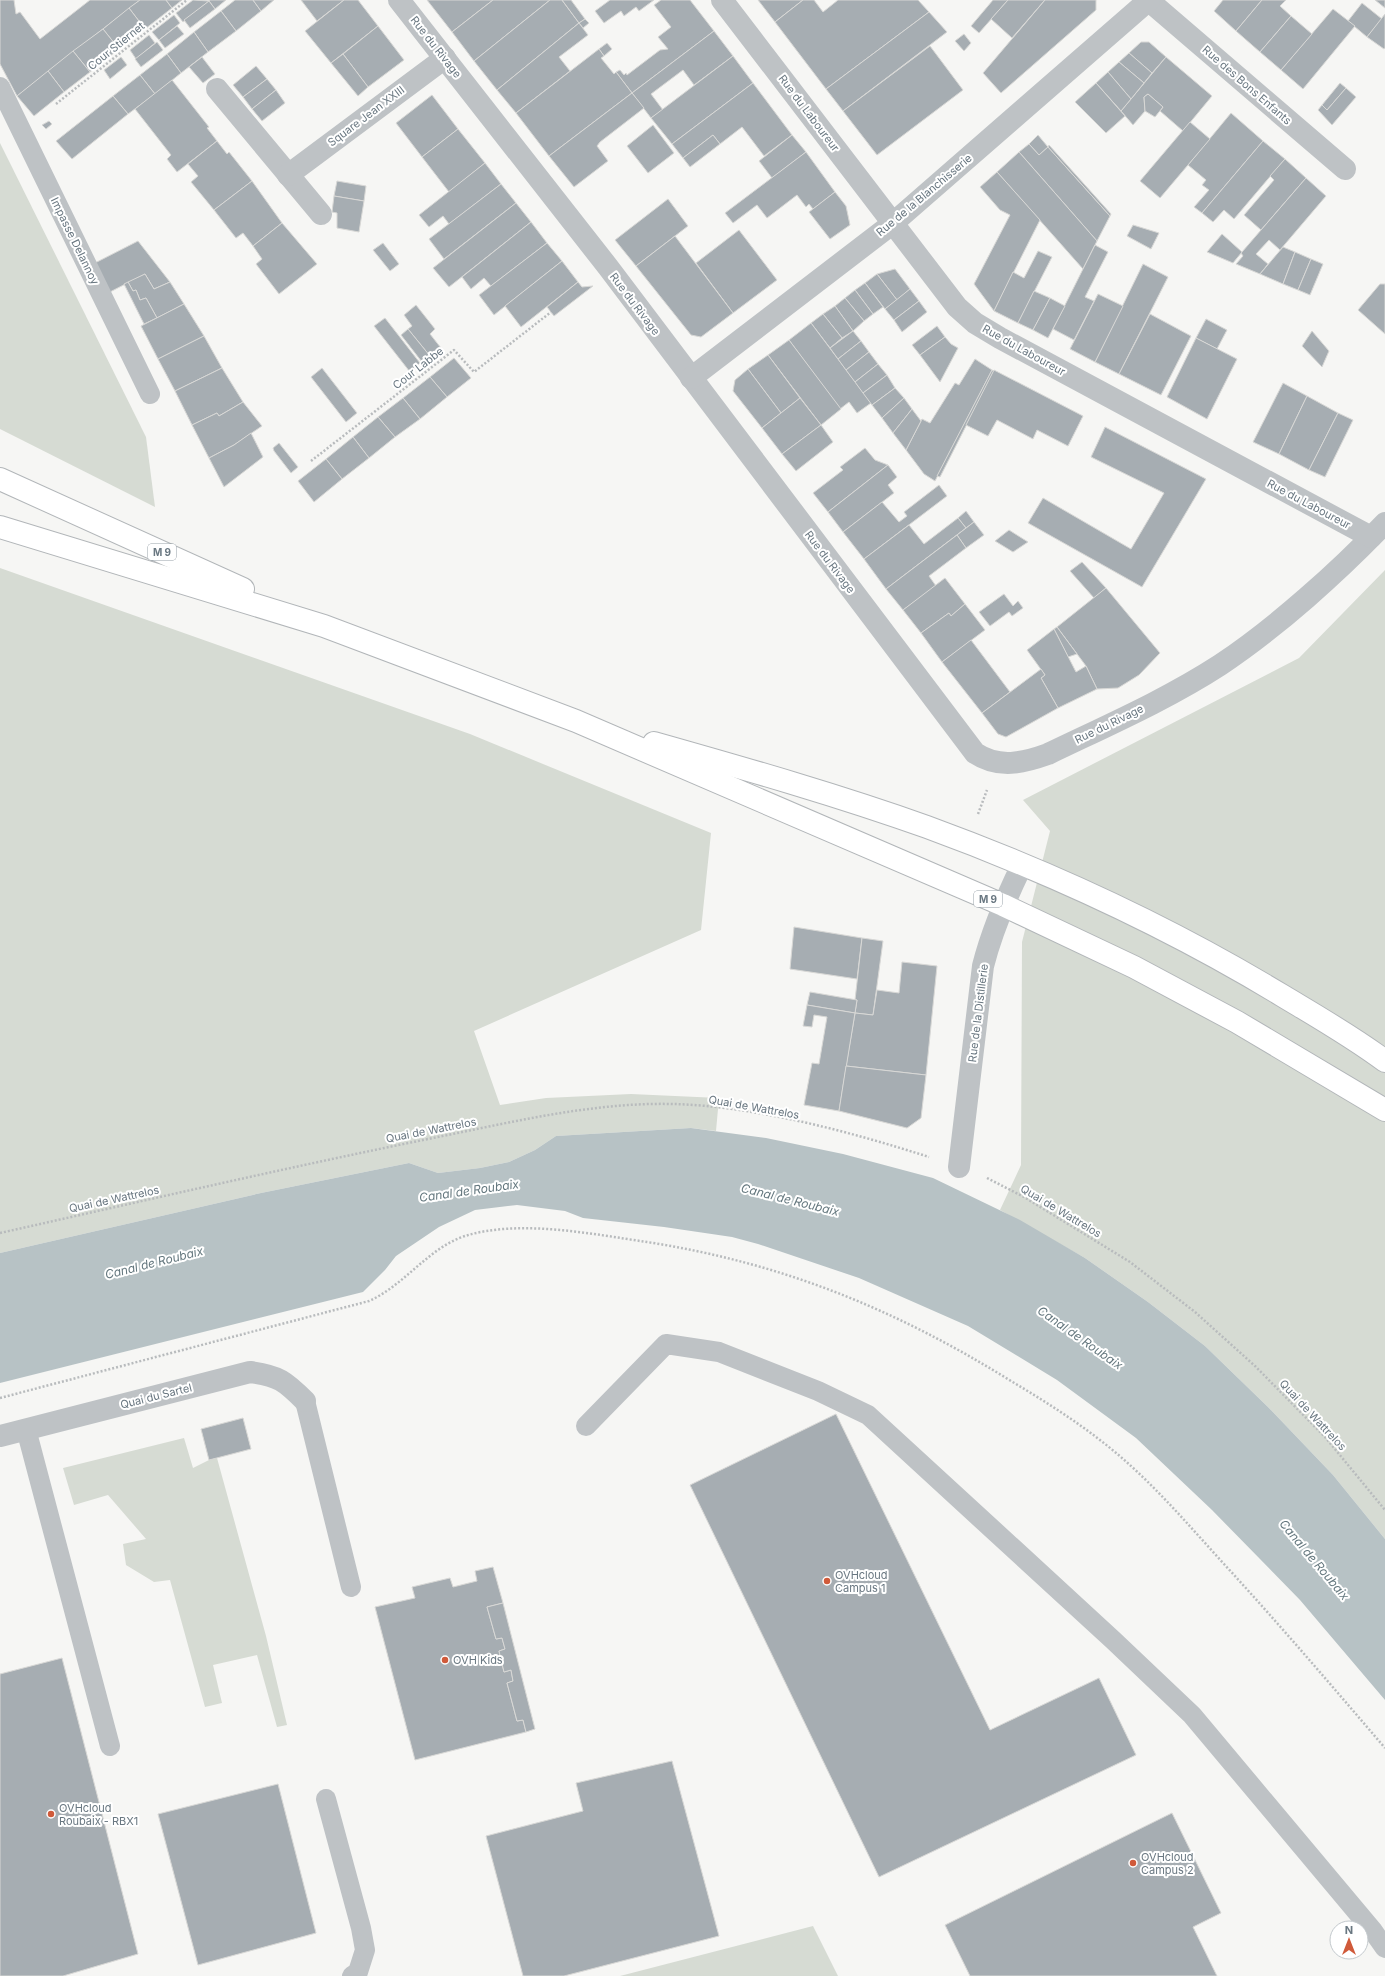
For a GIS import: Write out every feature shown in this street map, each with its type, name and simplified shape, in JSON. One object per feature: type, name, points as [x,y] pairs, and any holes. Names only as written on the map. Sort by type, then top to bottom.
[{"type":"main road","name":"M 9","points":[[0,479],[324,626]]},
{"type":"main road","name":"M 9","points":[[0,527],[324,626],[576,721],[1003,906],[1181,991],[1237,1022],[1385,1110]]},
{"type":"main road","name":"M 9","points":[[576,721],[806,786],[928,828],[1022,865],[1115,906],[1259,981],[1349,1036],[1385,1061]]},
{"type":"street","name":"Rue du Rivage","points":[[399,0],[608,267],[975,753],[984,759],[1012,763],[1027,761],[1048,754],[1167,695],[1220,664],[1248,644],[1304,600],[1378,530]]},
{"type":"street","name":"Rue du Laboureur","points":[[722,0],[957,307],[975,323],[1000,338],[1378,530]]},
{"type":"street","name":"Rue de la Blanchisserie","points":[[691,378],[892,224],[1149,0]]},
{"type":"street","name":"Rue des Bons Enfants","points":[[1149,0],[1345,169]]},
{"type":"street","name":"Square Jean XXIII","points":[[288,174],[445,58]]},
{"type":"street","points":[[217,89],[321,214]]},
{"type":"street","name":"Rue de la Distillerie","points":[[960,1167],[983,966],[988,943],[1022,865]]},
{"type":"street","name":"Quai du Sartel","points":[[0,1436],[250,1372],[268,1375],[282,1380],[306,1401]]},
{"type":"lane","name":"Impasse Delannoy","points":[[0,87],[150,394]]},
{"type":"lane","points":[[586,1426],[666,1344],[719,1352],[818,1390],[868,1415],[1113,1640],[1192,1715],[1373,1931],[1385,1948]]},
{"type":"lane","points":[[306,1401],[351,1587]]},
{"type":"lane","points":[[26,1429],[110,1746]]},
{"type":"lane","points":[[326,1799],[361,1928],[365,1950],[358,1972],[352,1976]]},
{"type":"path","name":"Cour Stiernet","points":[[56,104],[187,0]]},
{"type":"path","name":"Cour Labbe","points":[[311,461],[454,350],[474,372],[551,312]]},
{"type":"path","name":"Quai de Wattrelos","points":[[0,1233],[388,1147],[548,1115],[628,1104],[706,1106],[751,1112],[850,1135],[960,1167],[999,1184],[1044,1209],[1130,1262],[1195,1312],[1255,1366],[1325,1437],[1385,1510]]},
{"type":"shaded area","points":[[0,143],[146,437],[155,507],[0,429]]},
{"type":"shaded area","points":[[0,568],[470,734],[711,833],[701,930],[474,1031],[500,1105],[546,1098],[631,1094],[719,1098],[716,1131],[691,1128],[556,1136],[535,1150],[509,1162],[480,1168],[438,1173],[409,1163],[261,1193],[0,1253]]},
{"type":"shaded area","points":[[1385,570],[1385,1539],[1333,1475],[1269,1408],[1205,1346],[1148,1302],[1085,1258],[1000,1210],[1021,1165],[1022,942],[1050,831],[1023,800],[1299,658]]},
{"type":"shaded area","points":[[184,1438],[193,1468],[209,1460],[217,1458],[266,1636],[287,1725],[277,1727],[257,1655],[213,1665],[222,1703],[205,1707],[170,1580],[154,1582],[126,1565],[123,1544],[146,1539],[108,1495],[74,1505],[63,1468]]},
{"type":"shaded area","points":[[813,1926],[838,1976],[620,1976]]},
{"type":"water","name":"Canal de Roubaix","points":[[691,1128],[766,1138],[843,1154],[933,1178],[1020,1220],[1085,1258],[1148,1302],[1205,1346],[1269,1408],[1333,1475],[1385,1539],[1385,1700],[1300,1600],[1212,1510],[1136,1438],[1057,1380],[968,1326],[859,1278],[758,1244],[732,1237],[664,1227],[583,1218],[565,1211],[517,1205],[475,1210],[439,1227],[396,1256],[385,1270],[363,1292],[0,1383],[0,1253],[261,1193],[409,1163],[438,1173],[480,1168],[509,1162],[535,1150],[556,1136]]},
{"type":"building","points":[[0,0],[14,0],[16,14],[20,12],[40,39],[90,0],[140,0],[17,96],[0,64]]},
{"type":"building","points":[[140,0],[166,0],[172,8],[145,29],[129,8]]},
{"type":"building","points":[[166,0],[182,0],[172,8]]},
{"type":"building","points":[[193,0],[209,1],[183,22],[176,13]]},
{"type":"building","points":[[226,0],[215,9],[209,1]]},
{"type":"building","points":[[235,0],[253,0],[261,11],[236,31],[221,11]]},
{"type":"building","points":[[253,0],[274,0],[261,11]]},
{"type":"building","points":[[301,0],[344,0],[317,21]]},
{"type":"building","points":[[344,0],[358,0],[378,26],[331,63],[305,31]]},
{"type":"building","points":[[427,0],[493,0],[452,32]]},
{"type":"building","points":[[493,0],[550,0],[474,61],[452,32]]},
{"type":"building","points":[[550,0],[562,0],[579,23],[497,90],[474,61]]},
{"type":"building","points":[[562,0],[571,0],[585,19],[579,23]]},
{"type":"building","points":[[610,0],[654,0],[639,11],[636,7],[624,16],[621,11],[604,23],[595,11]]},
{"type":"building","points":[[661,0],[690,0],[714,31],[632,93],[616,72],[620,70],[624,75],[626,73],[627,75],[660,50],[668,49],[658,37],[671,27],[654,5]]},
{"type":"building","points":[[758,0],[803,0],[775,22]]},
{"type":"building","points":[[803,0],[814,0],[823,12],[838,0],[918,0],[929,12],[826,89],[775,22]]},
{"type":"building","points":[[993,0],[1008,0],[979,33],[971,26]]},
{"type":"building","points":[[1008,0],[1045,0],[1012,38],[991,19]]},
{"type":"building","points":[[1045,0],[1096,0],[1096,10],[1001,93],[983,73]]},
{"type":"building","points":[[1223,0],[1262,0],[1236,31],[1214,11]]},
{"type":"building","points":[[1262,0],[1286,0],[1280,6],[1291,16],[1260,52],[1236,31]]},
{"type":"building","points":[[1375,0],[1385,0],[1385,8]]},
{"type":"building","points":[[209,1],[215,9],[190,28],[184,20]]},
{"type":"building","points":[[1362,3],[1382,19],[1367,37],[1348,21]]},
{"type":"building","points":[[129,8],[145,29],[119,49],[103,29]]},
{"type":"building","points":[[1333,9],[1355,26],[1303,89],[1281,70]]},
{"type":"building","points":[[221,11],[236,31],[208,52],[194,32]]},
{"type":"building","points":[[929,12],[947,32],[843,111],[826,89]]},
{"type":"building","points":[[1385,14],[1385,48],[1384,49],[1367,37]]},
{"type":"building","points":[[174,15],[180,23],[159,40],[152,32]]},
{"type":"building","points":[[1291,16],[1312,34],[1281,70],[1260,52]]},
{"type":"building","points":[[585,19],[589,23],[583,28],[579,23]]},
{"type":"building","points":[[579,23],[588,35],[559,57],[570,71],[516,113],[497,90]]},
{"type":"building","points":[[177,26],[184,34],[165,48],[159,40]]},
{"type":"building","points":[[378,26],[404,60],[368,87],[343,54]]},
{"type":"building","points":[[103,29],[119,49],[90,72],[73,51]]},
{"type":"building","points":[[714,31],[733,56],[694,85],[683,70],[651,94],[663,110],[651,118],[632,93]]},
{"type":"building","points":[[194,32],[208,52],[181,73],[167,54]]},
{"type":"building","points":[[964,34],[971,43],[964,51],[955,41]]},
{"type":"building","points":[[149,35],[155,43],[136,59],[130,50]]},
{"type":"building","points":[[157,42],[163,50],[141,67],[135,59]]},
{"type":"building","points":[[1141,42],[1149,42],[1166,57],[1152,73],[1129,53]]},
{"type":"building","points":[[607,43],[612,49],[604,56],[599,49]]},
{"type":"building","points":[[930,46],[963,90],[877,155],[843,111]]},
{"type":"building","points":[[599,49],[604,56],[601,58],[614,74],[616,72],[632,93],[549,156],[516,113]]},
{"type":"building","points":[[73,51],[90,72],[64,92],[48,71]]},
{"type":"building","points":[[1129,53],[1152,73],[1144,83],[1119,62]]},
{"type":"building","points":[[167,54],[181,73],[155,94],[140,75]]},
{"type":"building","points":[[343,54],[368,87],[358,96],[331,63]]},
{"type":"building","points":[[733,56],[753,83],[672,144],[651,118]]},
{"type":"building","points":[[121,57],[127,65],[110,79],[104,70]]},
{"type":"building","points":[[202,57],[215,74],[203,83],[189,67]]},
{"type":"building","points":[[1166,57],[1212,96],[1183,131],[1160,111],[1163,107],[1148,94],[1144,97],[1145,111],[1133,125],[1121,111]]},
{"type":"building","points":[[1119,62],[1144,83],[1131,99],[1108,72]]},
{"type":"building","points":[[256,66],[267,79],[243,97],[233,85]]},
{"type":"building","points":[[48,71],[64,92],[34,116],[17,96]]},
{"type":"building","points":[[1108,72],[1131,99],[1121,111],[1096,83]]},
{"type":"building","points":[[140,75],[155,94],[128,114],[113,96]]},
{"type":"building","points":[[267,79],[276,90],[252,109],[243,97]]},
{"type":"building","points":[[172,80],[209,127],[207,128],[217,141],[177,172],[167,159],[171,155],[135,109]]},
{"type":"building","points":[[753,83],[792,135],[764,156],[742,127],[720,144],[713,135],[683,158],[672,144]]},
{"type":"building","points":[[1096,83],[1125,116],[1106,133],[1075,102]]},
{"type":"building","points":[[1340,83],[1346,88],[1327,110],[1322,105]]},
{"type":"building","points":[[1346,88],[1356,97],[1332,125],[1318,110],[1322,105],[1327,110]]},
{"type":"building","points":[[276,90],[285,103],[262,121],[252,109]]},
{"type":"building","points":[[632,93],[644,108],[600,142],[597,146],[608,161],[574,187],[549,156]]},
{"type":"building","points":[[1148,94],[1163,107],[1155,117],[1145,111],[1144,97]]},
{"type":"building","points":[[432,95],[458,129],[422,157],[396,123]]},
{"type":"building","points":[[113,96],[128,114],[72,159],[56,141]]},
{"type":"building","points":[[1231,113],[1263,141],[1202,213],[1194,207],[1209,190],[1202,185],[1206,180],[1188,165]]},
{"type":"building","points":[[49,121],[52,124],[46,129],[42,125]]},
{"type":"building","points":[[1190,122],[1210,139],[1160,198],[1140,181]]},
{"type":"building","points":[[653,125],[674,153],[648,173],[627,146]]},
{"type":"building","points":[[458,129],[485,163],[449,192],[422,157]]},
{"type":"building","points":[[713,135],[720,144],[690,167],[683,158]]},
{"type":"building","points":[[792,135],[806,152],[772,178],[759,161]]},
{"type":"building","points":[[1038,135],[1048,147],[1039,155],[1029,144]]},
{"type":"building","points":[[217,141],[227,154],[229,152],[252,181],[214,210],[191,182],[198,176],[188,164]]},
{"type":"building","points":[[1263,141],[1285,159],[1234,219],[1224,210],[1213,222],[1202,213]]},
{"type":"building","points":[[1029,144],[1039,155],[1048,147],[1110,216],[1097,241],[1019,152]]},
{"type":"building","points":[[1049,145],[1111,214],[1110,216],[1048,147]]},
{"type":"building","points":[[806,152],[835,192],[813,209],[809,204],[806,207],[797,195],[767,218],[757,205],[733,223],[725,213]]},
{"type":"building","points":[[1019,152],[1097,241],[1083,269],[997,172]]},
{"type":"building","points":[[1285,159],[1306,178],[1261,230],[1244,215],[1274,180],[1270,176]]},
{"type":"building","points":[[485,163],[501,184],[449,224],[443,216],[429,227],[419,215]]},
{"type":"building","points":[[997,172],[1040,220],[994,311],[974,284],[1010,215],[1000,210],[980,187]]},
{"type":"building","points":[[1306,178],[1326,196],[1280,250],[1269,240],[1256,254],[1268,264],[1260,274],[1236,264],[1243,256],[1241,253]]},
{"type":"building","points":[[252,181],[282,223],[253,246],[243,233],[236,238],[214,210]]},
{"type":"building","points":[[337,181],[366,186],[364,201],[334,196]]},
{"type":"building","points":[[501,184],[516,203],[444,259],[429,239]]},
{"type":"building","points":[[835,192],[846,206],[850,225],[830,239],[809,212]]},
{"type":"building","points":[[334,196],[364,201],[359,232],[337,228],[337,213],[332,212]]},
{"type":"building","points":[[668,199],[688,226],[636,266],[615,240]]},
{"type":"building","points":[[516,203],[531,222],[449,287],[433,268]]},
{"type":"building","points":[[531,222],[547,243],[491,286],[484,278],[471,289],[462,277]]},
{"type":"building","points":[[282,223],[317,264],[279,294],[256,264],[262,259],[253,246]]},
{"type":"building","points":[[1133,225],[1159,233],[1151,249],[1127,236]]},
{"type":"building","points":[[739,230],[777,280],[733,313],[696,263]]},
{"type":"building","points":[[1222,234],[1242,252],[1233,263],[1207,252]]},
{"type":"building","points":[[675,236],[733,313],[701,337],[691,335],[636,266]]},
{"type":"building","points":[[138,241],[170,282],[154,289],[145,274],[106,294],[91,265]]},
{"type":"building","points":[[383,243],[399,264],[390,271],[373,250]]},
{"type":"building","points":[[547,243],[562,261],[494,315],[479,295]]},
{"type":"building","points":[[1095,245],[1108,252],[1085,297],[1094,301],[1074,340],[1053,329]]},
{"type":"building","points":[[1283,247],[1295,252],[1283,284],[1260,274]]},
{"type":"building","points":[[1038,251],[1052,257],[1018,323],[994,311],[1013,272],[1024,278]]},
{"type":"building","points":[[1295,252],[1311,259],[1298,290],[1283,284]]},
{"type":"building","points":[[1311,259],[1323,264],[1310,295],[1298,290]]},
{"type":"building","points":[[562,261],[578,282],[521,327],[505,306]]},
{"type":"building","points":[[1143,264],[1168,277],[1119,374],[1095,362]]},
{"type":"building","points":[[895,269],[910,289],[897,300],[877,274]]},
{"type":"building","points":[[145,274],[154,289],[170,282],[184,304],[157,318],[146,298],[140,300],[136,290],[133,291],[128,282]]},
{"type":"building","points":[[877,274],[897,300],[885,309],[865,283]]},
{"type":"building","points":[[128,282],[133,291],[136,290],[140,300],[146,298],[157,318],[144,324],[124,284]]},
{"type":"building","points":[[578,282],[582,287],[593,286],[554,316],[547,307]]},
{"type":"building","points":[[865,283],[883,307],[873,314],[855,290]]},
{"type":"building","points":[[1380,284],[1385,284],[1385,334],[1358,310]]},
{"type":"building","points":[[910,289],[919,301],[894,320],[885,309]]},
{"type":"building","points":[[855,290],[873,314],[864,321],[845,298]]},
{"type":"building","points":[[1034,291],[1050,298],[1033,330],[1018,323]]},
{"type":"building","points":[[1098,294],[1123,306],[1095,362],[1070,349]]},
{"type":"building","points":[[845,298],[864,321],[853,331],[835,306]]},
{"type":"building","points":[[1050,298],[1065,306],[1048,338],[1033,330]]},
{"type":"building","points":[[919,301],[927,312],[902,332],[894,320]]},
{"type":"building","points":[[184,304],[204,336],[158,359],[141,326]]},
{"type":"building","points":[[416,305],[435,329],[430,334],[441,348],[430,356],[408,329],[412,326],[404,315]]},
{"type":"building","points":[[835,306],[853,331],[842,338],[823,314]]},
{"type":"building","points":[[823,314],[842,338],[830,348],[811,323]]},
{"type":"building","points":[[1150,314],[1191,336],[1161,395],[1119,374]]},
{"type":"building","points":[[385,318],[420,363],[410,372],[374,326]]},
{"type":"building","points":[[1206,319],[1227,330],[1217,349],[1196,338]]},
{"type":"building","points":[[811,323],[871,403],[857,413],[849,402],[840,409],[789,340]]},
{"type":"building","points":[[937,326],[945,337],[920,355],[912,345]]},
{"type":"building","points":[[408,329],[430,356],[422,362],[401,335]]},
{"type":"building","points":[[853,331],[861,341],[838,359],[830,348]]},
{"type":"building","points":[[1312,331],[1329,351],[1322,367],[1302,346]]},
{"type":"building","points":[[204,336],[222,368],[175,391],[158,359]]},
{"type":"building","points":[[945,337],[951,344],[958,348],[940,382],[920,355]]},
{"type":"building","points":[[1196,338],[1237,359],[1207,419],[1167,397]]},
{"type":"building","points":[[789,340],[841,409],[821,425],[768,355]]},
{"type":"building","points":[[861,341],[869,352],[846,370],[838,359]]},
{"type":"building","points":[[869,352],[878,364],[855,382],[846,370]]},
{"type":"building","points":[[768,355],[800,398],[781,413],[748,369]]},
{"type":"building","points":[[454,358],[471,378],[447,397],[430,377]]},
{"type":"building","points":[[975,359],[992,370],[935,481],[924,474],[906,450],[922,419],[930,423],[955,383],[959,385]]},
{"type":"building","points":[[878,364],[887,375],[863,393],[855,382]]},
{"type":"building","points":[[222,368],[243,402],[219,416],[217,413],[192,425],[175,391]]},
{"type":"building","points":[[322,368],[357,413],[346,422],[311,377]]},
{"type":"building","points":[[748,369],[781,413],[762,428],[733,391],[735,380]]},
{"type":"building","points":[[992,370],[994,371],[940,477],[937,476]]},
{"type":"building","points":[[994,370],[1083,416],[1068,446],[1037,430],[1033,439],[997,420],[988,436],[966,425]]},
{"type":"building","points":[[887,375],[895,388],[872,405],[863,393]]},
{"type":"building","points":[[430,377],[447,397],[420,419],[403,398]]},
{"type":"building","points":[[1283,383],[1307,396],[1279,454],[1253,442]]},
{"type":"building","points":[[895,388],[904,398],[882,418],[872,405]]},
{"type":"building","points":[[1307,396],[1338,413],[1309,470],[1279,454]]},
{"type":"building","points":[[403,398],[420,419],[395,437],[378,417]]},
{"type":"building","points":[[800,398],[821,425],[782,454],[762,428]]},
{"type":"building","points":[[904,398],[912,409],[893,433],[882,418]]},
{"type":"building","points":[[243,402],[262,426],[234,445],[209,458],[192,425],[217,413],[219,416]]},
{"type":"building","points":[[912,409],[921,421],[906,450],[893,433]]},
{"type":"building","points":[[1338,413],[1353,420],[1325,477],[1309,470]]},
{"type":"building","points":[[378,417],[395,437],[369,458],[353,437]]},
{"type":"building","points":[[821,425],[833,442],[796,471],[782,454]]},
{"type":"building","points":[[1105,427],[1206,479],[1142,587],[1028,523],[1043,498],[1131,549],[1164,493],[1091,457]]},
{"type":"building","points":[[251,433],[263,457],[224,487],[209,458],[234,445]]},
{"type":"building","points":[[353,437],[369,458],[342,479],[326,459]]},
{"type":"building","points":[[279,443],[298,467],[291,473],[274,451],[273,448]]},
{"type":"building","points":[[865,448],[875,460],[888,465],[828,512],[813,493],[843,470],[840,467]]},
{"type":"building","points":[[326,459],[342,479],[314,502],[298,481]]},
{"type":"building","points":[[888,465],[897,477],[888,485],[894,493],[843,532],[828,512]]},
{"type":"building","points":[[939,485],[947,496],[864,559],[843,532],[882,502],[899,522],[907,516],[904,512]]},
{"type":"building","points":[[966,511],[974,522],[966,528],[958,518]]},
{"type":"building","points":[[958,518],[966,528],[886,589],[864,559],[909,525],[924,544]]},
{"type":"building","points":[[974,522],[984,535],[966,548],[957,535]]},
{"type":"building","points":[[1009,530],[1028,542],[1013,552],[995,541]]},
{"type":"building","points":[[957,535],[966,548],[929,576],[936,586],[903,610],[886,589]]},
{"type":"building","points":[[1082,562],[1106,588],[1094,598],[1070,571]]},
{"type":"building","points":[[945,578],[965,604],[951,616],[949,613],[921,633],[903,610]]},
{"type":"building","points":[[1106,588],[1160,653],[1139,675],[1118,688],[1097,689],[1086,666],[1057,627]]},
{"type":"building","points":[[1004,594],[1013,606],[1018,601],[1023,608],[1012,616],[1009,612],[990,626],[979,612]]},
{"type":"building","points":[[965,604],[985,630],[942,662],[921,633],[949,613],[951,616]]},
{"type":"building","points":[[1057,627],[1077,654],[1068,657],[1054,629]]},
{"type":"building","points":[[1054,629],[1076,672],[1086,666],[1097,689],[1058,708],[1041,678],[1045,675],[1027,650]]},
{"type":"building","points":[[971,640],[1010,692],[982,713],[942,662]]},
{"type":"building","points":[[1041,669],[1045,675],[1041,678],[1058,708],[1006,737],[998,734],[982,713]]},
{"type":"building","points":[[794,927],[862,938],[857,979],[790,969]]},
{"type":"building","points":[[862,938],[883,941],[873,1015],[855,1013],[857,1000],[855,1000]]},
{"type":"building","points":[[902,962],[937,966],[926,1075],[846,1066],[855,1013],[873,1015],[877,990],[899,993]]},
{"type":"building","points":[[810,992],[857,1000],[855,1013],[807,1005]]},
{"type":"building","points":[[807,1005],[855,1013],[839,1111],[804,1105],[812,1063],[819,1064],[827,1017],[814,1015],[812,1027],[803,1026]]},
{"type":"building","points":[[846,1066],[926,1075],[921,1118],[907,1128],[839,1111]]},
{"type":"building","name":"OVHcloud Campus 1","points":[[836,1414],[990,1730],[1099,1678],[1136,1755],[879,1877],[690,1485]]},
{"type":"building","points":[[243,1418],[251,1449],[209,1460],[201,1429]]},
{"type":"building","name":"OVH Kids","points":[[493,1567],[503,1603],[487,1607],[496,1639],[502,1638],[505,1649],[499,1651],[504,1672],[511,1670],[513,1681],[507,1683],[517,1721],[523,1720],[526,1732],[415,1760],[375,1607],[415,1598],[412,1587],[450,1578],[453,1587],[477,1581],[475,1571]]},
{"type":"building","points":[[503,1603],[535,1729],[526,1732],[523,1720],[517,1721],[507,1683],[513,1681],[511,1670],[504,1672],[499,1651],[505,1649],[502,1638],[496,1639],[487,1607]]},
{"type":"building","name":"OVHcloud Roubaix - RBX1","points":[[62,1658],[138,1954],[63,1976],[0,1976],[0,1674]]},
{"type":"building","points":[[672,1761],[719,1936],[564,1976],[523,1976],[486,1836],[583,1811],[576,1783]]},
{"type":"building","points":[[278,1784],[316,1933],[198,1965],[158,1814]]},
{"type":"building","name":"OVHcloud Campus 2","points":[[1172,1813],[1221,1913],[1193,1927],[1217,1976],[970,1976],[945,1925]]},
{"type":"place","name":"OVHcloud Campus 1","points":[[827,1581]]},
{"type":"place","name":"OVH Kids","points":[[445,1660]]},
{"type":"place","name":"OVHcloud Roubaix - RBX1","points":[[51,1814]]},
{"type":"place","name":"OVHcloud Campus 2","points":[[1133,1863]]}]
